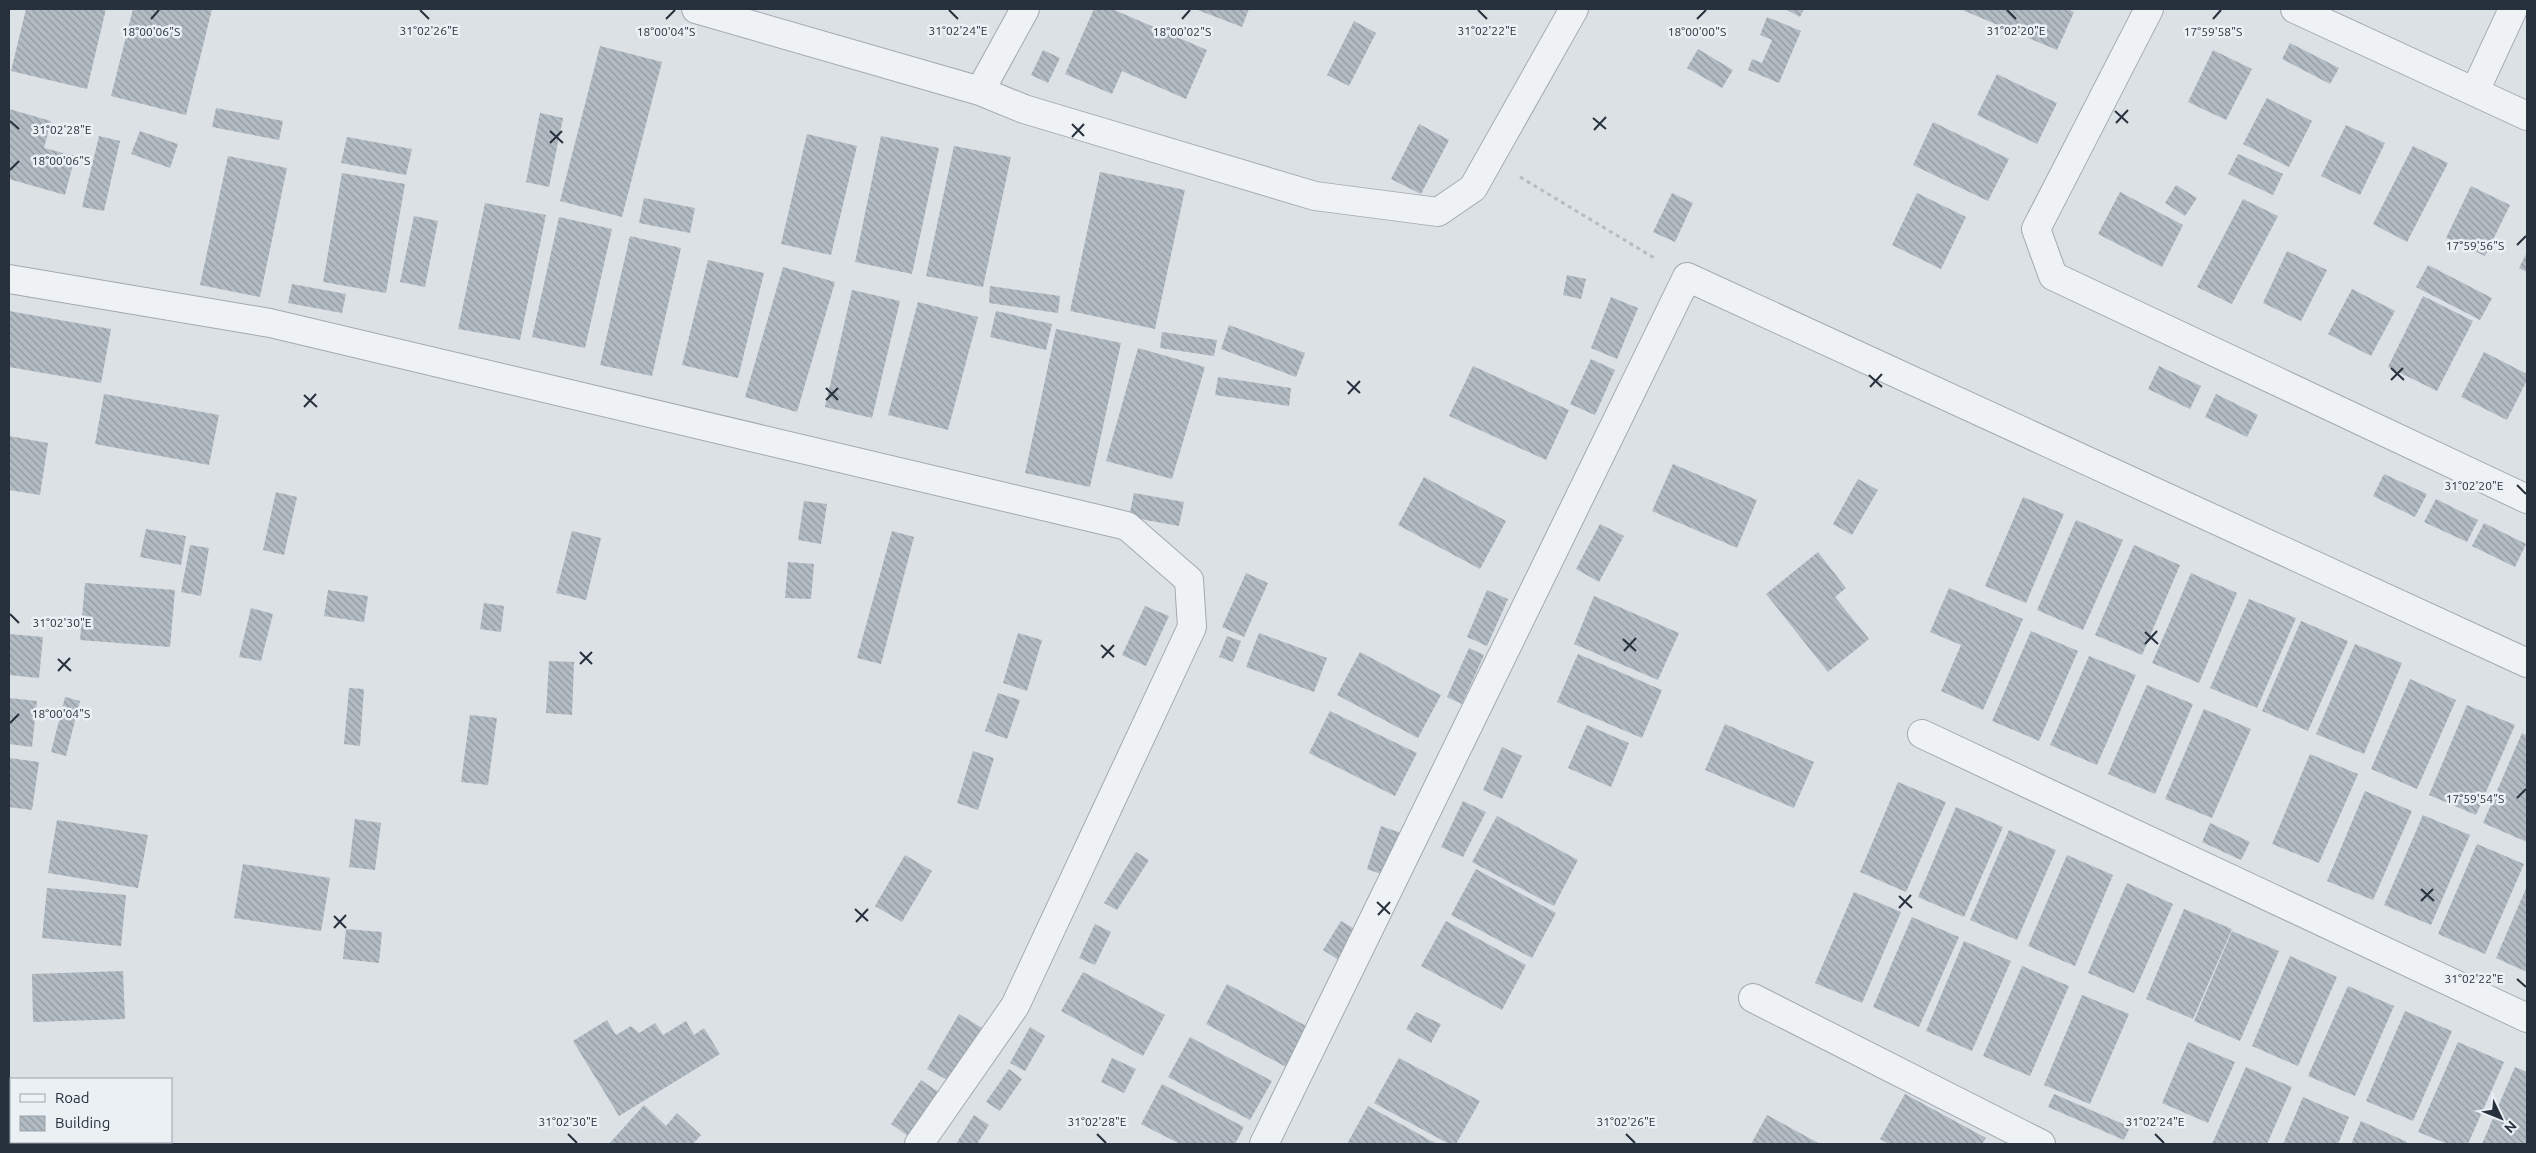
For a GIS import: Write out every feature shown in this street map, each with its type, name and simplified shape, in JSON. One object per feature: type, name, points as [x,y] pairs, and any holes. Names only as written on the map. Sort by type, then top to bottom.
[{"type":"street","points":[[696,9],[980,91],[1024,109],[1315,196],[1438,212],[1473,188],[1574,9]]},
{"type":"street","points":[[980,91],[1025,9]]},
{"type":"street","points":[[2149,9],[2036,229],[2053,276],[2527,499]]},
{"type":"street","points":[[2295,9],[2527,116]]},
{"type":"street","points":[[2475,91],[2513,9]]},
{"type":"street","points":[[1264,1144],[1687,277],[2527,663]]},
{"type":"street","points":[[9,279],[270,323],[1127,526],[1188,580],[1192,627],[1015,1006],[919,1144]]},
{"type":"street","points":[[1922,734],[2527,1018]]},
{"type":"street","points":[[1753,998],[2041,1144]]},
{"type":"path","points":[[1490,158],[1687,277]]},
{"type":"building","points":[[26,9],[106,9],[87,89],[11,71]]},
{"type":"building","points":[[133,9],[212,9],[186,115],[111,96]]},
{"type":"building","points":[[1094,9],[1112,9],[1207,50],[1186,99],[1122,71],[1112,94],[1065,74]]},
{"type":"building","points":[[1195,9],[1249,9],[1242,27]]},
{"type":"building","points":[[1785,9],[1804,9],[1800,17]]},
{"type":"building","points":[[1960,9],[2067,9],[2074,12],[2057,50]]},
{"type":"building","points":[[1767,17],[1801,31],[1779,83],[1748,70],[1752,59],[1762,63],[1772,40],[1760,35]]},
{"type":"building","points":[[1354,21],[1376,33],[1349,86],[1327,75]]},
{"type":"building","points":[[2290,43],[2339,68],[2330,84],[2282,59]]},
{"type":"building","points":[[600,46],[662,62],[622,217],[560,201]]},
{"type":"building","points":[[1698,49],[1733,70],[1722,88],[1687,68]]},
{"type":"building","points":[[1043,50],[1060,58],[1048,83],[1031,75]]},
{"type":"building","points":[[2213,50],[2252,69],[2226,120],[2188,102]]},
{"type":"building","points":[[1997,74],[2057,103],[2037,144],[1977,115]]},
{"type":"building","points":[[2267,98],[2312,121],[2289,167],[2243,144]]},
{"type":"building","points":[[216,108],[283,121],[279,140],[212,127]]},
{"type":"building","points":[[9,109],[51,121],[44,148],[75,156],[65,195],[9,179]]},
{"type":"building","points":[[540,113],[563,118],[549,187],[526,182]]},
{"type":"building","points":[[1933,122],[2009,159],[1988,201],[1913,165]]},
{"type":"building","points":[[1419,124],[1449,140],[1421,194],[1391,179]]},
{"type":"building","points":[[2346,125],[2385,143],[2360,195],[2321,176]]},
{"type":"building","points":[[140,131],[178,144],[170,168],[131,154]]},
{"type":"building","points":[[807,134],[857,146],[831,255],[781,244]]},
{"type":"building","points":[[99,136],[120,141],[104,211],[82,207]]},
{"type":"building","points":[[881,136],[939,148],[912,274],[855,262]]},
{"type":"building","points":[[347,137],[412,149],[406,175],[341,163]]},
{"type":"building","points":[[954,146],[1011,157],[983,287],[926,276]]},
{"type":"building","points":[[2413,146],[2448,163],[2407,242],[2373,224]]},
{"type":"building","points":[[2238,154],[2283,174],[2273,195],[2228,174]]},
{"type":"building","points":[[228,156],[287,168],[260,297],[200,285]]},
{"type":"building","points":[[1100,172],[1185,190],[1155,329],[1070,311]]},
{"type":"building","points":[[342,173],[405,184],[386,293],[323,282]]},
{"type":"building","points":[[2176,185],[2197,198],[2185,216],[2165,203]]},
{"type":"building","points":[[2471,186],[2510,205],[2485,256],[2446,238]]},
{"type":"building","points":[[2120,192],[2183,225],[2162,267],[2098,234]]},
{"type":"building","points":[[1672,193],[1693,203],[1675,242],[1653,232]]},
{"type":"building","points":[[1917,193],[1966,217],[1941,269],[1892,245]]},
{"type":"building","points":[[644,198],[695,208],[690,233],[639,223]]},
{"type":"building","points":[[2243,199],[2278,216],[2232,304],[2197,287]]},
{"type":"building","points":[[485,203],[546,215],[520,340],[458,329]]},
{"type":"building","points":[[414,216],[438,221],[425,287],[400,282]]},
{"type":"building","points":[[559,217],[612,229],[585,348],[532,337]]},
{"type":"building","points":[[630,236],[681,248],[652,376],[600,365]]},
{"type":"building","points":[[2287,251],[2327,270],[2301,321],[2263,303]]},
{"type":"building","points":[[2527,252],[2527,272],[2519,268]]},
{"type":"building","points":[[708,260],[764,273],[738,378],[682,365]]},
{"type":"building","points":[[2428,265],[2492,298],[2480,320],[2416,287]]},
{"type":"building","points":[[783,267],[835,282],[797,412],[745,397]]},
{"type":"building","points":[[1567,275],[1586,279],[1581,299],[1563,295]]},
{"type":"building","points":[[292,284],[346,294],[342,313],[288,303]]},
{"type":"building","points":[[990,286],[1060,296],[1058,313],[989,303]]},
{"type":"building","points":[[2352,289],[2395,311],[2371,356],[2328,334]]},
{"type":"building","points":[[852,290],[900,301],[872,418],[825,407]]},
{"type":"building","points":[[2423,296],[2473,321],[2437,391],[2388,367]]},
{"type":"building","points":[[1611,297],[1638,308],[1617,359],[1591,348]]},
{"type":"building","points":[[918,302],[978,317],[948,430],[888,415]]},
{"type":"building","points":[[9,311],[111,329],[101,383],[9,367]]},
{"type":"building","points":[[996,311],[1052,324],[1046,350],[990,337]]},
{"type":"building","points":[[1229,325],[1305,353],[1296,377],[1221,349]]},
{"type":"building","points":[[1056,329],[1121,343],[1090,487],[1025,473]]},
{"type":"building","points":[[1162,332],[1217,340],[1214,356],[1160,348]]},
{"type":"building","points":[[1138,348],[1205,367],[1172,479],[1106,461]]},
{"type":"building","points":[[2484,352],[2527,374],[2527,380],[2507,420],[2461,397]]},
{"type":"building","points":[[1591,359],[1615,370],[1595,415],[1570,404]]},
{"type":"building","points":[[1473,366],[1569,410],[1546,460],[1449,416]]},
{"type":"building","points":[[2159,366],[2201,386],[2190,409],[2148,389]]},
{"type":"building","points":[[1218,377],[1291,388],[1289,406],[1215,395]]},
{"type":"building","points":[[104,394],[219,415],[209,465],[95,444]]},
{"type":"building","points":[[2216,394],[2258,415],[2247,437],[2205,417]]},
{"type":"building","points":[[9,436],[48,443],[40,495],[9,490]]},
{"type":"building","points":[[1673,464],[1757,500],[1737,548],[1652,511]]},
{"type":"building","points":[[2384,474],[2427,494],[2415,517],[2373,496]]},
{"type":"building","points":[[1424,477],[1506,521],[1480,569],[1398,525]]},
{"type":"building","points":[[1858,479],[1878,490],[1852,535],[1833,524]]},
{"type":"building","points":[[276,492],[297,497],[284,555],[263,550]]},
{"type":"building","points":[[1134,493],[1184,502],[1179,526],[1129,517]]},
{"type":"building","points":[[2023,497],[2064,514],[2026,603],[1985,586]]},
{"type":"building","points":[[2436,499],[2478,520],[2467,542],[2424,522]]},
{"type":"building","points":[[804,501],[827,504],[821,544],[798,540]]},
{"type":"building","points":[[2076,520],[2123,540],[2083,630],[2037,610]]},
{"type":"building","points":[[2484,523],[2526,544],[2515,567],[2472,546]]},
{"type":"building","points":[[1600,524],[1624,536],[1599,582],[1576,569]]},
{"type":"building","points":[[146,529],[186,536],[181,565],[140,557]]},
{"type":"building","points":[[572,531],[601,538],[586,600],[556,593]]},
{"type":"building","points":[[892,531],[914,537],[881,664],[857,658]]},
{"type":"building","points":[[190,545],[209,548],[201,596],[181,592]]},
{"type":"building","points":[[2134,545],[2180,565],[2142,655],[2095,635]]},
{"type":"building","points":[[1818,552],[1846,588],[1835,597],[1869,639],[1828,672],[1766,594]]},
{"type":"building","points":[[788,562],[814,564],[811,599],[785,598]]},
{"type":"building","points":[[1246,573],[1268,583],[1244,637],[1222,627]]},
{"type":"building","points":[[2191,573],[2237,593],[2199,683],[2152,663]]},
{"type":"building","points":[[85,583],[175,590],[170,647],[80,640]]},
{"type":"building","points":[[1949,588],[2023,619],[1983,710],[1941,691],[1961,645],[1930,632]]},
{"type":"building","points":[[328,590],[368,596],[364,622],[324,616]]},
{"type":"building","points":[[1487,590],[1508,599],[1487,646],[1467,637]]},
{"type":"building","points":[[1594,596],[1679,633],[1658,680],[1574,644]]},
{"type":"building","points":[[2249,599],[2296,618],[2257,708],[2210,688]]},
{"type":"building","points":[[484,603],[504,606],[501,632],[480,629]]},
{"type":"building","points":[[1145,606],[1169,616],[1146,666],[1122,655]]},
{"type":"building","points":[[251,608],[273,614],[261,661],[239,657]]},
{"type":"building","points":[[2301,621],[2348,641],[2308,731],[2262,711]]},
{"type":"building","points":[[2031,631],[2078,651],[2039,741],[1992,721]]},
{"type":"building","points":[[1018,633],[1042,640],[1027,691],[1003,683]]},
{"type":"building","points":[[1259,633],[1327,658],[1314,692],[1246,667]]},
{"type":"building","points":[[9,634],[43,637],[39,678],[9,675]]},
{"type":"building","points":[[1227,636],[1241,641],[1233,662],[1219,657]]},
{"type":"building","points":[[2355,644],[2402,663],[2364,754],[2316,734]]},
{"type":"building","points":[[1469,648],[1484,655],[1462,704],[1447,697]]},
{"type":"building","points":[[1360,652],[1441,695],[1418,738],[1337,695]]},
{"type":"building","points":[[1578,654],[1662,690],[1642,738],[1557,702]]},
{"type":"building","points":[[2089,656],[2136,675],[2097,765],[2050,745]]},
{"type":"building","points":[[549,661],[574,662],[572,715],[546,713]]},
{"type":"building","points":[[2410,679],[2456,700],[2417,789],[2371,769]]},
{"type":"building","points":[[2147,685],[2193,704],[2155,794],[2108,774]]},
{"type":"building","points":[[349,688],[364,689],[360,746],[344,744]]},
{"type":"building","points":[[998,693],[1020,700],[1007,739],[985,731]]},
{"type":"building","points":[[65,697],[80,701],[66,756],[51,752]]},
{"type":"building","points":[[9,698],[37,701],[32,747],[9,744]]},
{"type":"building","points":[[2467,705],[2515,725],[2476,815],[2429,795]]},
{"type":"building","points":[[2204,709],[2251,729],[2212,818],[2165,799]]},
{"type":"building","points":[[1330,711],[1417,753],[1395,796],[1309,753]]},
{"type":"building","points":[[470,715],[497,718],[488,785],[461,782]]},
{"type":"building","points":[[1725,724],[1814,762],[1794,808],[1705,770]]},
{"type":"building","points":[[1587,725],[1629,743],[1611,787],[1568,768]]},
{"type":"building","points":[[2522,733],[2527,736],[2527,842],[2483,823]]},
{"type":"building","points":[[1502,747],[1522,756],[1502,799],[1483,790]]},
{"type":"building","points":[[973,751],[994,758],[978,810],[957,803]]},
{"type":"building","points":[[2310,754],[2358,774],[2319,863],[2272,844]]},
{"type":"building","points":[[9,758],[39,762],[32,810],[9,807]]},
{"type":"building","points":[[1898,782],[1946,802],[1906,892],[1860,872]]},
{"type":"building","points":[[2365,791],[2412,811],[2373,900],[2327,881]]},
{"type":"building","points":[[1463,801],[1486,812],[1463,857],[1441,847]]},
{"type":"building","points":[[1956,807],[2003,827],[1964,917],[1918,897]]},
{"type":"building","points":[[2423,815],[2470,835],[2431,925],[2384,905]]},
{"type":"building","points":[[1497,816],[1578,860],[1554,906],[1472,862]]},
{"type":"building","points":[[355,819],[381,823],[375,870],[349,867]]},
{"type":"building","points":[[57,820],[148,835],[138,888],[48,873]]},
{"type":"building","points":[[2210,823],[2250,842],[2241,860],[2202,842]]},
{"type":"building","points":[[1381,826],[1401,833],[1387,876],[1367,869]]},
{"type":"building","points":[[2009,830],[2056,850],[2017,940],[1970,920]]},
{"type":"building","points":[[2477,844],[2524,864],[2485,954],[2438,934]]},
{"type":"building","points":[[1136,852],[1149,860],[1117,910],[1104,903]]},
{"type":"building","points":[[905,855],[932,871],[902,922],[875,906]]},
{"type":"building","points":[[2067,855],[2113,875],[2075,966],[2028,946]]},
{"type":"building","points":[[243,864],[330,878],[321,931],[234,918]]},
{"type":"building","points":[[1476,869],[1556,913],[1532,958],[1451,915]]},
{"type":"building","points":[[2127,883],[2173,904],[2134,993],[2088,973]]},
{"type":"building","points":[[2527,886],[2527,972],[2496,958]]},
{"type":"building","points":[[47,888],[126,895],[121,946],[42,938]]},
{"type":"building","points":[[1854,892],[1901,912],[1862,1003],[1815,983]]},
{"type":"building","points":[[2184,909],[2232,929],[2193,1019],[2146,999]]},
{"type":"building","points":[[1912,917],[1959,937],[1919,1027],[1873,1007]]},
{"type":"building","points":[[1341,921],[1358,931],[1340,961],[1323,950]]},
{"type":"building","points":[[1446,921],[1526,965],[1502,1010],[1421,966]]},
{"type":"building","points":[[1095,924],[1111,932],[1095,965],[1079,958]]},
{"type":"building","points":[[346,929],[382,932],[379,963],[343,959]]},
{"type":"building","points":[[2232,931],[2279,951],[2240,1041],[2194,1021]]},
{"type":"building","points":[[1964,941],[2011,961],[1972,1051],[1926,1031]]},
{"type":"building","points":[[2290,956],[2337,977],[2298,1066],[2252,1046]]},
{"type":"building","points":[[2022,966],[2069,986],[2030,1076],[1983,1056]]},
{"type":"building","points":[[123,971],[125,1019],[33,1022],[32,974]]},
{"type":"building","points":[[1083,972],[1165,1015],[1143,1056],[1061,1011]]},
{"type":"building","points":[[1227,984],[1310,1028],[1288,1068],[1206,1024]]},
{"type":"building","points":[[2348,986],[2394,1006],[2355,1096],[2308,1076]]},
{"type":"building","points":[[2082,995],[2129,1014],[2090,1104],[2044,1085]]},
{"type":"building","points":[[2405,1011],[2452,1031],[2413,1121],[2366,1101]]},
{"type":"building","points":[[1416,1012],[1441,1024],[1431,1043],[1406,1029]]},
{"type":"building","points":[[959,1014],[982,1028],[951,1082],[927,1069]]},
{"type":"building","points":[[607,1020],[616,1035],[631,1026],[639,1033],[655,1023],[663,1035],[686,1021],[694,1035],[704,1028],[720,1054],[619,1116],[573,1041]]},
{"type":"building","points":[[1030,1027],[1045,1036],[1025,1071],[1010,1063]]},
{"type":"building","points":[[1190,1037],[1272,1081],[1250,1120],[1168,1077]]},
{"type":"building","points":[[2188,1042],[2235,1062],[2208,1123],[2162,1103]]},
{"type":"building","points":[[2458,1042],[2504,1062],[2468,1144],[2448,1144],[2418,1132]]},
{"type":"building","points":[[1112,1058],[1136,1069],[1124,1093],[1101,1082]]},
{"type":"building","points":[[1399,1058],[1480,1101],[1456,1144],[1449,1144],[1374,1103]]},
{"type":"building","points":[[2246,1067],[2292,1087],[2267,1144],[2212,1144]]},
{"type":"building","points":[[2515,1067],[2527,1072],[2527,1144],[2482,1144]]},
{"type":"building","points":[[1009,1069],[1022,1079],[1000,1111],[986,1102]]},
{"type":"building","points":[[921,1080],[943,1095],[914,1140],[891,1124]]},
{"type":"building","points":[[1162,1084],[1244,1127],[1235,1144],[1180,1144],[1141,1124]]},
{"type":"building","points":[[1905,1094],[1986,1138],[1982,1144],[1889,1144],[1880,1139]]},
{"type":"building","points":[[2054,1094],[2130,1127],[2124,1140],[2048,1107]]},
{"type":"building","points":[[2303,1097],[2349,1117],[2338,1144],[2283,1144]]},
{"type":"building","points":[[644,1105],[666,1126],[677,1113],[701,1135],[693,1144],[609,1144]]},
{"type":"building","points":[[1368,1106],[1437,1144],[1347,1144]]},
{"type":"building","points":[[974,1115],[989,1125],[977,1144],[956,1144]]},
{"type":"building","points":[[1767,1115],[1820,1144],[1751,1144]]},
{"type":"building","points":[[2361,1121],[2407,1142],[2406,1144],[2351,1144]]}]
